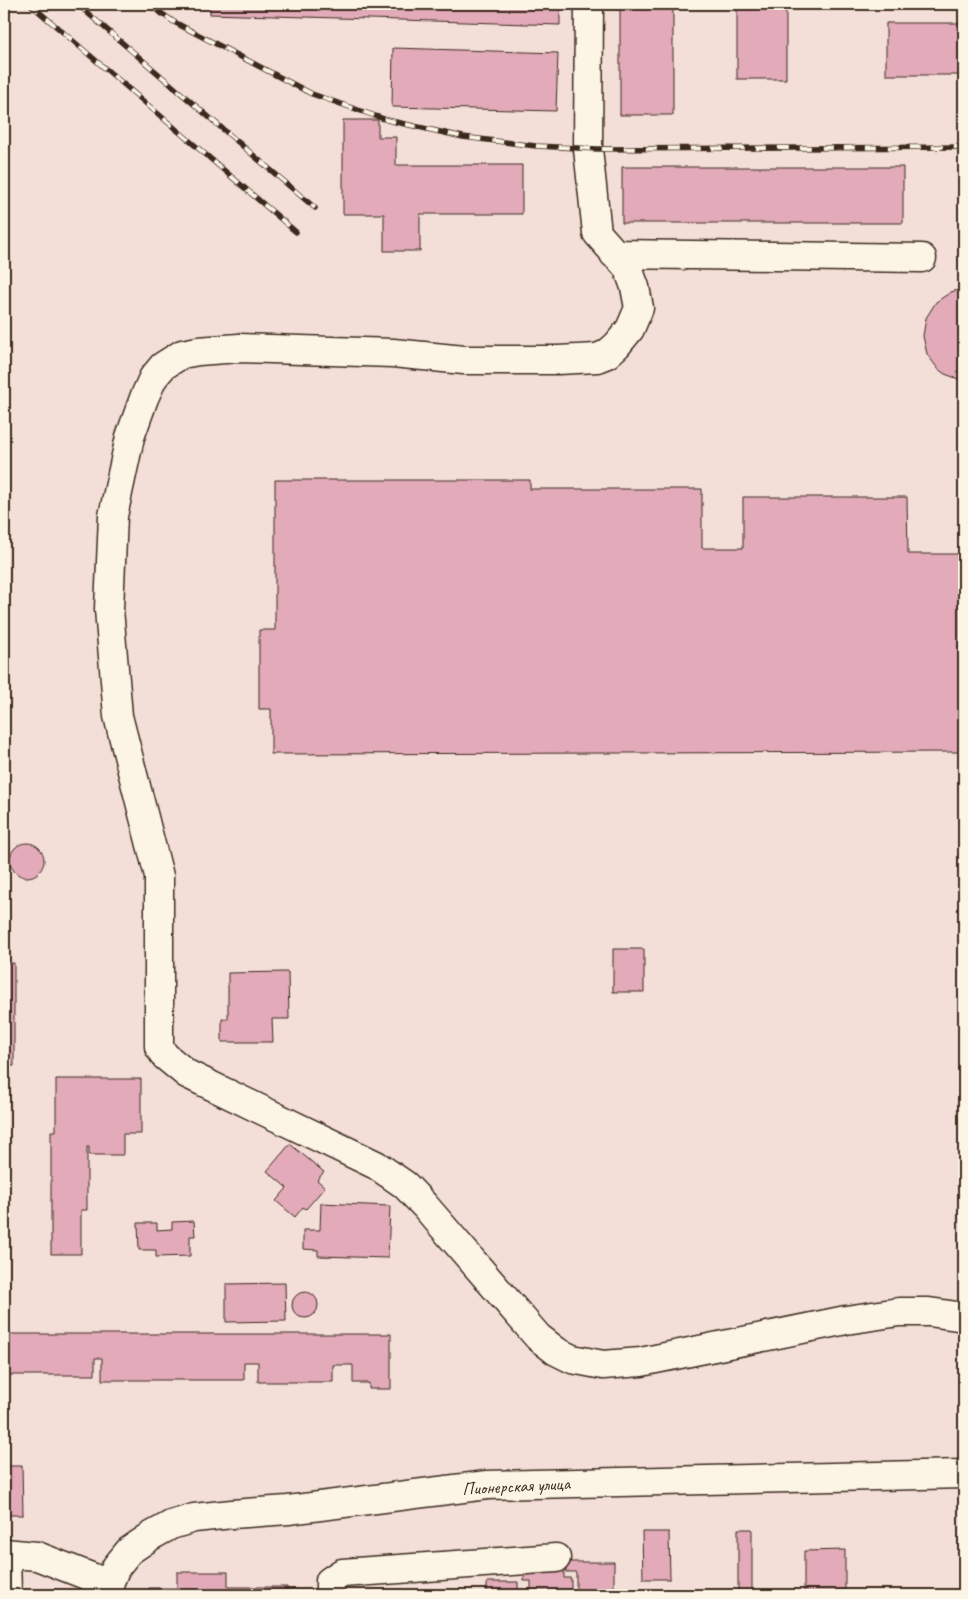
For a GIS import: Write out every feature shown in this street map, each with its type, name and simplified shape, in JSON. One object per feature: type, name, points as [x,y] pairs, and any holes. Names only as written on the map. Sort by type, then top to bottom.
[{"type":"street","points":[[589,4],[588,149],[597,232],[628,268],[635,287],[639,308],[630,329],[607,354],[597,358],[558,360],[464,360],[393,353],[239,348],[182,354],[163,366],[153,378],[130,437],[113,516],[109,609],[118,716],[160,876],[160,1046],[165,1056],[187,1074],[376,1165],[404,1185],[425,1206],[538,1336],[556,1351],[572,1359],[604,1365],[641,1362],[846,1320],[899,1312],[928,1312],[964,1317]]},
{"type":"street","points":[[614,254],[922,258]]},
{"type":"street","name":"Пионерская улица","points":[[109,1590],[116,1567],[129,1551],[171,1525],[194,1518],[288,1510],[487,1485],[964,1474]]},
{"type":"street","points":[[7,1595],[5,1553],[37,1556],[109,1590]]},
{"type":"street","points":[[330,1595],[330,1581],[342,1573],[556,1558]]},
{"type":"shaded area","points":[[4,4],[964,4],[964,1595],[4,1595]]},
{"type":"building","points":[[210,4],[560,4],[560,25],[210,14]]},
{"type":"building","points":[[620,4],[673,4],[673,115],[620,115]]},
{"type":"building","points":[[737,4],[786,4],[786,79],[737,79]]},
{"type":"building","points":[[886,23],[964,23],[964,75],[886,75]]},
{"type":"building","points":[[393,48],[558,53],[556,111],[392,107]]},
{"type":"building","points":[[343,120],[378,120],[378,137],[396,137],[396,165],[522,165],[522,214],[420,214],[420,251],[384,251],[384,214],[343,214]]},
{"type":"building","points":[[622,167],[903,167],[903,223],[622,223]]},
{"type":"building","points":[[964,288],[964,381],[945,374],[938,369],[927,354],[923,336],[926,318],[936,302],[951,292]]},
{"type":"building","points":[[275,480],[530,480],[530,489],[702,489],[702,548],[743,548],[743,497],[907,497],[908,554],[964,554],[964,752],[271,754],[271,709],[259,709],[259,630],[275,630]]},
{"type":"building","points":[[27,843],[34,844],[39,848],[43,853],[43,867],[39,872],[34,876],[27,877],[20,876],[15,872],[11,867],[10,860],[11,853],[15,848],[20,844]]},
{"type":"building","points":[[613,949],[644,949],[644,992],[613,992]]},
{"type":"building","points":[[4,963],[14,963],[14,1066],[4,1066]]},
{"type":"building","points":[[288,972],[289,1019],[272,1019],[273,1042],[222,1042],[222,1019],[228,1019],[228,973]]},
{"type":"building","points":[[56,1079],[141,1079],[141,1134],[123,1134],[123,1155],[89,1155],[89,1147],[87,1147],[87,1210],[81,1210],[81,1254],[51,1254],[51,1131],[56,1131]]},
{"type":"building","points":[[290,1144],[324,1172],[317,1180],[325,1187],[306,1209],[303,1207],[295,1217],[276,1201],[287,1188],[267,1171]]},
{"type":"building","points":[[321,1203],[390,1206],[388,1258],[318,1256],[318,1250],[303,1249],[303,1230],[320,1230]]},
{"type":"building","points":[[194,1221],[195,1236],[190,1236],[190,1256],[156,1257],[156,1250],[139,1250],[138,1223],[157,1223],[157,1230],[172,1229],[172,1222]]},
{"type":"building","points":[[285,1283],[286,1321],[226,1322],[226,1284]]},
{"type":"building","points":[[305,1292],[314,1296],[318,1305],[314,1314],[305,1318],[296,1314],[292,1305],[296,1296]]},
{"type":"building","points":[[7,1334],[391,1334],[391,1389],[369,1389],[369,1383],[353,1383],[353,1365],[333,1365],[333,1382],[258,1382],[258,1362],[244,1362],[244,1380],[102,1380],[102,1358],[95,1358],[95,1375],[7,1375]]},
{"type":"building","points":[[4,1466],[22,1466],[23,1515],[4,1515]]},
{"type":"building","points":[[738,1529],[752,1529],[752,1595],[738,1595]]},
{"type":"building","points":[[642,1532],[669,1532],[670,1579],[643,1579]]},
{"type":"building","points":[[845,1550],[845,1595],[804,1595],[804,1551]]},
{"type":"building","points":[[566,1562],[614,1562],[614,1590],[576,1590],[576,1572],[566,1572]]},
{"type":"building","points":[[564,1566],[564,1578],[571,1578],[571,1592],[531,1592],[531,1581],[524,1581],[524,1570]]},
{"type":"building","points":[[177,1572],[228,1572],[228,1587],[287,1587],[287,1595],[149,1595],[149,1588],[177,1588]]},
{"type":"building","points":[[487,1582],[518,1582],[518,1595],[487,1595]]},
{"type":"building","points":[[323,1590],[323,1595],[287,1595],[287,1591]]},
{"type":"railway","points":[[30,4],[296,232]]},
{"type":"railway","points":[[77,4],[315,208]]},
{"type":"railway","points":[[148,4],[174,22],[312,94],[387,120],[463,137],[536,146],[598,149],[964,147]]}]
